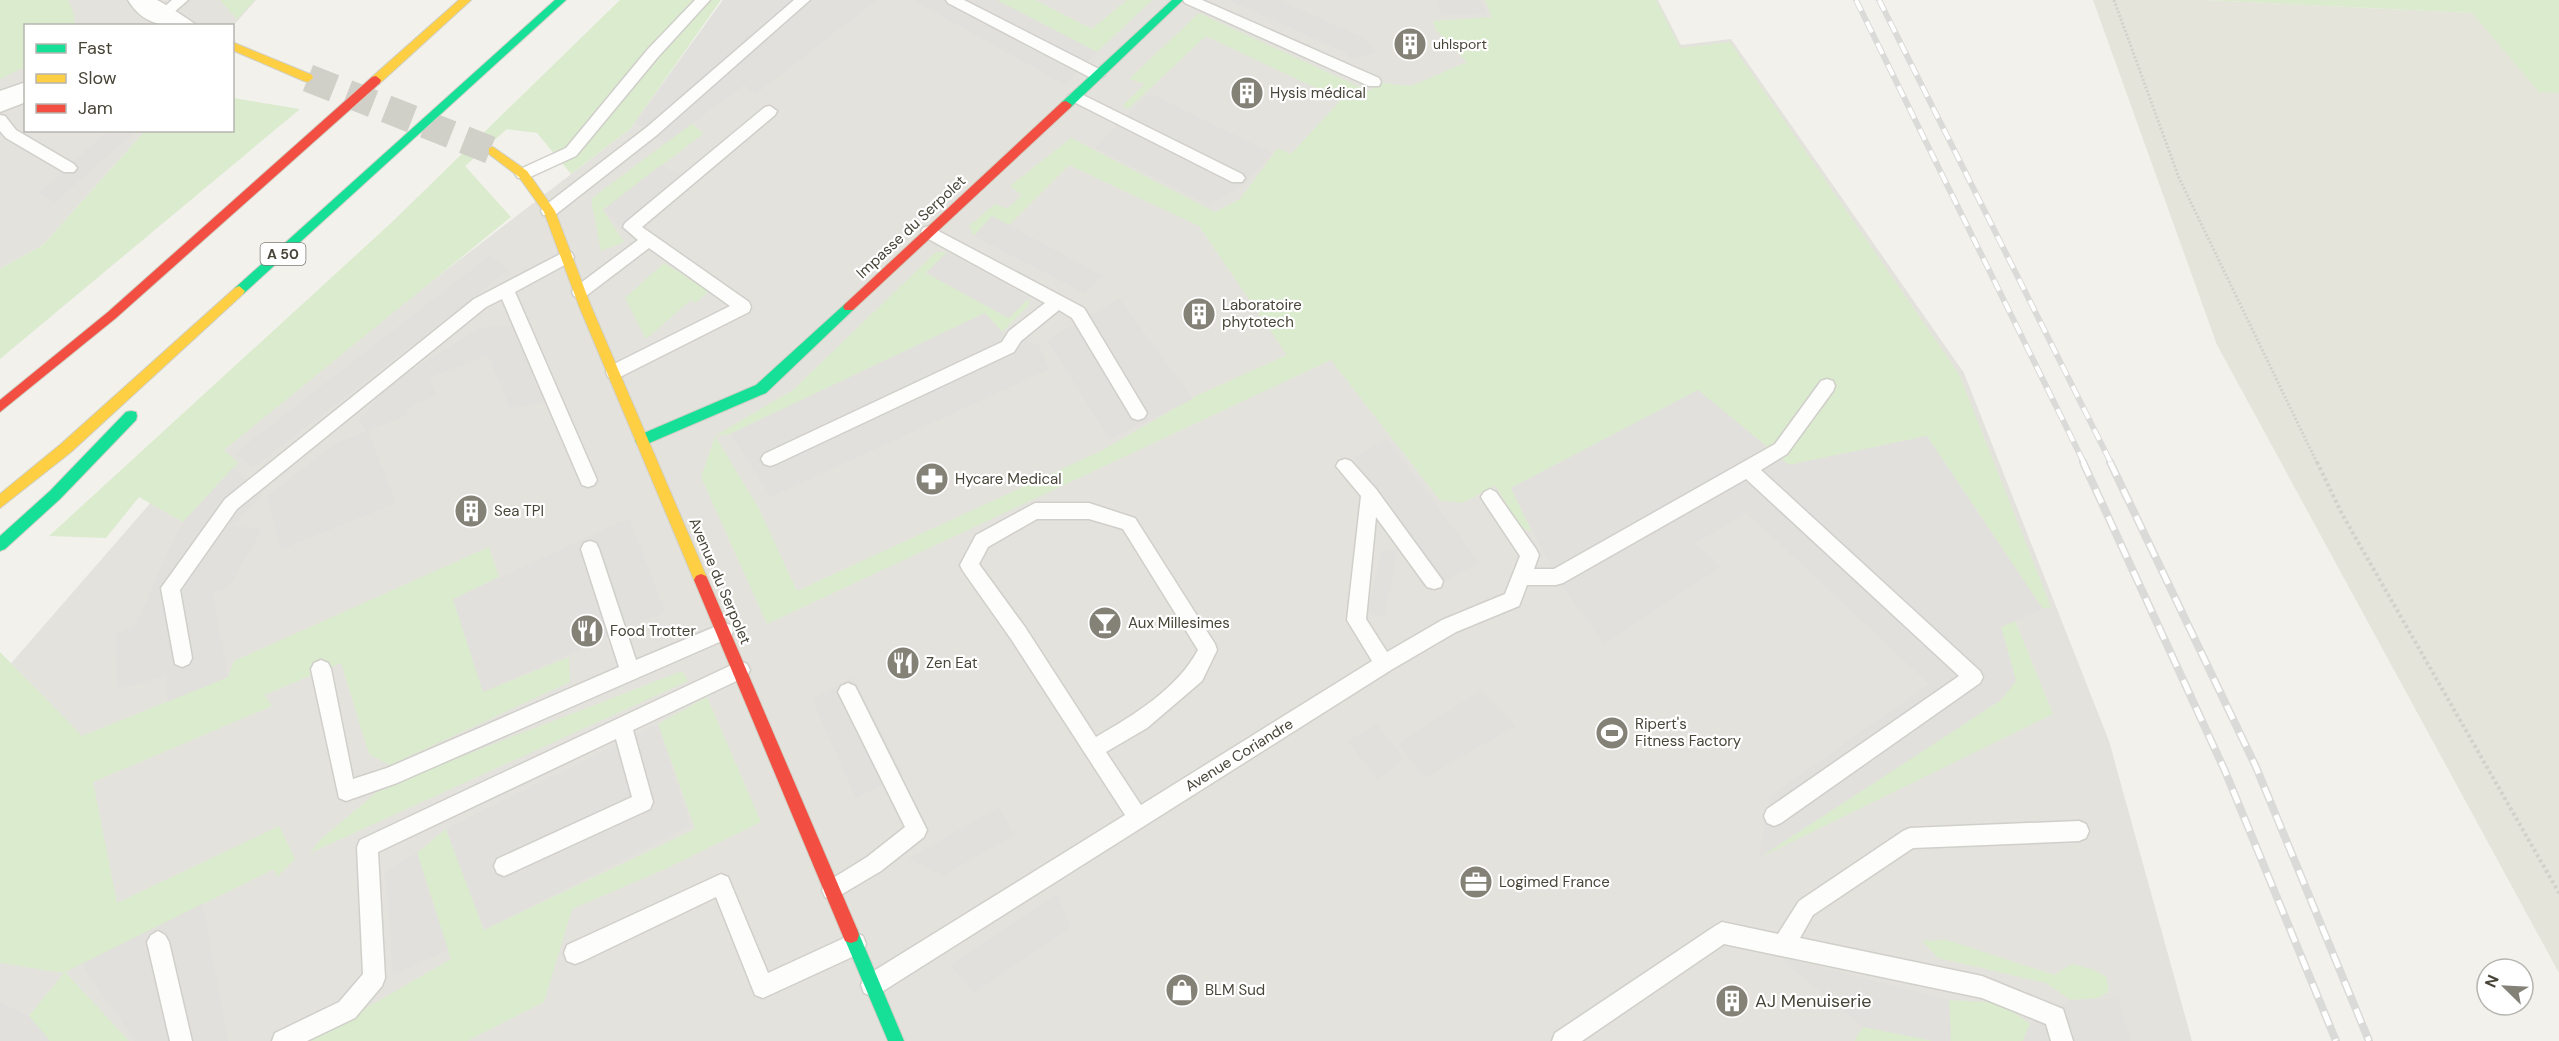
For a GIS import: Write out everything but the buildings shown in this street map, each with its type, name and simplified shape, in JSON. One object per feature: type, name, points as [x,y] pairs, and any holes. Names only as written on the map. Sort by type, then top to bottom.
[{"type":"main road","points":[[0,406],[112,315],[466,0]]},
{"type":"main road","name":"A 50","points":[[0,502],[66,448],[561,0]]},
{"type":"main road","name":"Impasse du Serpolet","points":[[642,440],[761,389],[1178,0]]},
{"type":"main road","points":[[234,47],[308,78]]},
{"type":"main road","name":"Avenue du Serpolet","points":[[493,151],[523,174],[549,211],[580,292],[896,1041]]},
{"type":"main road","points":[[193,352],[306,233]]},
{"type":"main road","points":[[0,545],[55,495],[144,402]]},
{"type":"street","points":[[141,0],[168,17]]},
{"type":"street","points":[[0,102],[24,92]]},
{"type":"lane","points":[[523,174],[571,152],[652,53],[703,0]]},
{"type":"lane","points":[[549,211],[652,131],[804,0]]},
{"type":"lane","points":[[953,0],[1098,75]]},
{"type":"lane","points":[[1190,0],[1374,82]]},
{"type":"lane","points":[[1075,96],[1237,178]]},
{"type":"lane","points":[[614,372],[743,307],[631,227],[770,111]]},
{"type":"lane","points":[[0,120],[11,134],[69,168]]},
{"type":"lane","points":[[929,232],[1078,314],[1138,413]]},
{"type":"lane","points":[[580,292],[649,240]]},
{"type":"lane","points":[[182,658],[170,588],[231,504],[480,303],[566,257]]},
{"type":"lane","points":[[506,289],[588,480]]},
{"type":"lane","points":[[770,459],[1008,347],[1015,336],[1056,303]]},
{"type":"lane","points":[[1522,577],[1556,577],[1780,449],[1827,386]]},
{"type":"lane","points":[[1345,466],[1370,494],[1434,581]]},
{"type":"lane","points":[[1748,469],[1973,677],[1774,816]]},
{"type":"lane","points":[[1370,494],[1356,620],[1384,664]]},
{"type":"lane","name":"Avenue Coriandre","points":[[872,985],[1384,664],[1449,626],[1512,600],[1530,555],[1490,497]]},
{"type":"lane","points":[[1093,749],[1140,722],[1187,682],[1195,675],[1208,650],[1130,523],[1089,511],[1035,512],[982,541],[969,565],[1018,633],[1093,749],[1138,818]]},
{"type":"lane","points":[[590,549],[630,671]]},
{"type":"lane","points":[[321,669],[346,791],[390,776],[724,631]]},
{"type":"lane","points":[[283,1041],[347,1010],[374,978],[367,847],[740,670]]},
{"type":"lane","points":[[832,890],[874,864],[916,830],[848,692]]},
{"type":"lane","points":[[504,866],[643,802],[622,725]]},
{"type":"lane","points":[[1783,946],[1806,908],[1910,838],[2079,831]]},
{"type":"lane","points":[[575,953],[721,884],[763,987],[855,944]]},
{"type":"lane","points":[[1563,1041],[1722,933],[1982,987],[2055,1017],[2062,1041]]},
{"type":"lane","points":[[158,942],[181,1041]]},
{"type":"path","points":[[2114,0],[2179,178],[2342,514],[2559,893]]},
{"type":"shaded area","points":[[0,0],[256,0],[234,25],[24,24],[24,132],[144,132],[43,245],[0,269]]},
{"type":"shaded area","points":[[723,0],[1658,0],[1681,45],[1731,39],[1964,373],[2109,741],[2192,1041],[0,1041],[0,676],[167,484],[630,129]]},
{"type":"shaded area","points":[[723,0],[877,0],[756,94],[744,85],[666,143],[635,122]]},
{"type":"shaded area","points":[[913,0],[997,0],[1097,52],[1065,85]]},
{"type":"shaded area","points":[[1228,0],[1279,0],[1362,37],[1377,52],[1350,59],[1344,52]]},
{"type":"shaded area","points":[[1439,0],[1482,0],[1486,13],[1441,15]]},
{"type":"shaded area","points":[[2093,0],[2205,0],[2471,13],[2559,0],[2559,973],[2217,345]]},
{"type":"shaded area","points":[[1149,93],[1272,153],[1242,186],[1209,204],[1095,148]]},
{"type":"shaded area","points":[[107,132],[134,132],[55,202],[39,193]]},
{"type":"shaded area","points":[[661,165],[682,176],[619,226],[603,210]]},
{"type":"shaded area","points":[[992,216],[1103,276],[1084,293],[974,236]]},
{"type":"shaded area","points":[[947,252],[1029,298],[1009,318],[926,273]]},
{"type":"shaded area","points":[[489,256],[510,269],[253,468],[235,453]]},
{"type":"shaded area","points":[[1119,299],[1193,399],[1110,439],[1047,340]]},
{"type":"shaded area","points":[[985,313],[1002,332],[1039,345],[1049,369],[771,497],[730,434]]},
{"type":"shaded area","points":[[515,325],[546,402],[510,408],[488,355],[430,377],[436,396],[407,408],[407,415],[368,431],[396,503],[281,549],[267,496],[337,443],[367,431],[359,420],[390,384],[480,328]]},
{"type":"shaded area","points":[[1698,390],[1789,465],[1927,436],[2043,609],[2001,627],[2016,681],[2001,700],[1759,858],[1770,796],[1929,684],[1747,513],[1695,543],[1721,567],[1604,644],[1556,577],[1511,488]]},
{"type":"shaded area","points":[[1387,439],[1479,563],[1445,581],[1353,458]]},
{"type":"shaded area","points":[[233,468],[263,495],[233,526],[262,529],[229,587],[212,593],[228,677],[167,702],[167,676],[117,689],[116,634],[136,625],[183,522]]},
{"type":"shaded area","points":[[629,518],[665,612],[483,692],[453,599]]},
{"type":"shaded area","points":[[1382,551],[1397,551],[1384,617],[1367,614]]},
{"type":"shaded area","points":[[853,678],[903,774],[856,798],[812,699]]},
{"type":"shaded area","points":[[1481,690],[1516,726],[1424,778],[1399,744]]},
{"type":"shaded area","points":[[658,724],[690,826],[484,930],[446,829]]},
{"type":"shaded area","points":[[1377,724],[1404,759],[1378,780],[1348,741]]},
{"type":"shaded area","points":[[999,807],[1014,835],[944,875],[908,859]]},
{"type":"shaded area","points":[[417,853],[448,950],[393,975],[386,871]]},
{"type":"shaded area","points":[[1057,894],[1071,928],[974,993],[950,965]]},
{"type":"shaded area","points":[[202,904],[228,1041],[135,1041],[82,964]]},
{"type":"shaded area","points":[[1782,957],[1949,1000],[1951,1041],[1934,1041],[1863,1027],[1787,964]]},
{"type":"shaded area","points":[[2118,999],[2130,1041],[2023,1041],[2030,1024],[2071,1000]]},
{"type":"shaded area","points":[[0,1002],[29,1016],[50,1041],[0,1041]]},
{"type":"green space","points":[[0,0],[68,0],[75,24],[24,24],[24,67],[0,79]]},
{"type":"green space","points":[[220,0],[255,0],[237,19]]},
{"type":"green space","points":[[620,0],[721,0],[630,129],[571,174],[537,133],[507,129],[465,166],[511,217],[224,450],[238,463],[183,522],[139,497],[106,538],[49,536],[391,223]]},
{"type":"green space","points":[[996,0],[1035,0],[1092,29],[1127,0],[1152,0],[1097,52]]},
{"type":"green space","points":[[1485,0],[1656,0],[1680,48],[1730,42],[1959,374],[2051,607],[2042,609],[1927,436],[1789,465],[1698,390],[1511,488],[1532,532],[1521,528],[1495,485],[1463,503],[1440,500],[1331,360],[767,624],[701,477],[715,436],[758,507],[797,591],[1103,450],[1196,396],[1287,355],[1199,226],[1069,165],[1009,225],[992,216],[974,236],[969,226],[995,204],[1007,209],[1022,195],[1010,186],[1071,138],[1215,212],[1240,199],[1278,148],[1291,154],[1341,100],[1206,36],[1128,109],[1123,105],[1145,84],[1129,79],[1199,13],[1368,91],[1383,83],[1411,86],[1467,62],[1436,30],[1433,21],[1492,17]]},
{"type":"green space","points":[[2205,0],[2559,0],[2559,93],[2539,92],[2472,13]]},
{"type":"green space","points":[[234,98],[300,109],[0,359],[0,269],[43,245],[144,132],[234,132]]},
{"type":"green space","points":[[692,123],[703,134],[603,210],[624,242],[601,251],[591,199]]},
{"type":"green space","points":[[936,252],[947,252],[927,273],[1008,318],[1029,298],[1028,306],[1002,332],[985,313],[730,434],[715,436],[793,390]]},
{"type":"green space","points":[[664,263],[709,291],[695,303],[691,300],[646,339],[625,298]]},
{"type":"green space","points":[[489,547],[499,577],[453,599],[483,692],[569,657],[570,682],[390,765],[369,754],[341,663],[264,695],[272,706],[93,782],[117,903],[279,826],[295,859],[277,877],[274,869],[65,972],[129,1041],[35,1041],[20,1027],[64,973],[0,963],[0,652],[82,736],[228,677],[234,661]]},
{"type":"green space","points":[[2015,621],[2053,714],[1759,858],[2016,681],[2001,627]]},
{"type":"green space","points":[[682,671],[688,681],[310,853],[321,839],[383,787]]},
{"type":"green space","points":[[707,697],[761,822],[665,869],[572,909],[544,1002],[467,1041],[309,1041],[451,959],[417,853],[446,829],[484,930],[695,829],[658,724]]},
{"type":"green space","points":[[1947,940],[2054,975],[2072,964],[2091,969],[2106,976],[2109,991],[2098,998],[2071,1000],[2046,983],[1938,958],[1922,941]]},
{"type":"green space","points":[[1949,1000],[2001,1003],[2030,1024],[2023,1041],[1951,1041]]},
{"type":"green space","points":[[1863,1027],[1934,1041],[1854,1041]]},
{"type":"tunnel","points":[[308,78],[493,151]]},
{"type":"railway","points":[[1856,0],[2084,463]]},
{"type":"railway","points":[[1879,0],[2111,463]]},
{"type":"railway","points":[[2083,462],[2225,771],[2336,1041]]},
{"type":"railway","points":[[2110,462],[2256,767],[2369,1041]]},
{"type":"traffic: fast","points":[[239,291],[561,0]]},
{"type":"traffic: fast","points":[[1066,105],[1178,0]]},
{"type":"traffic: fast","points":[[642,440],[761,389],[849,307]]},
{"type":"traffic: fast","points":[[0,545],[55,495],[131,416]]},
{"type":"traffic: fast","points":[[851,935],[896,1041]]},
{"type":"traffic: slow","points":[[376,80],[466,0]]},
{"type":"traffic: slow","points":[[234,47],[308,78]]},
{"type":"traffic: slow","points":[[493,151],[523,174],[549,211],[585,306],[701,580]]},
{"type":"traffic: slow","points":[[0,502],[66,448],[239,291]]},
{"type":"traffic: jam","points":[[0,407],[112,315],[376,80]]},
{"type":"traffic: jam","points":[[849,307],[1066,105]]},
{"type":"traffic: jam","points":[[701,580],[851,935]]},
{"type":"place","name":"uhlsport","points":[[1410,44]]},
{"type":"place","name":"Hysis médical","points":[[1247,93]]},
{"type":"place","name":"Laboratoire phytotech","points":[[1199,314]]},
{"type":"place","name":"Hycare Medical","points":[[932,479]]},
{"type":"place","name":"Sea TPI","points":[[471,511]]},
{"type":"place","name":"Aux Millesimes","points":[[1105,623]]},
{"type":"place","name":"Food Trotter","points":[[587,631]]},
{"type":"place","name":"Zen Eat","points":[[903,663]]},
{"type":"place","name":"Ripert's Fitness Factory","points":[[1612,733]]},
{"type":"place","name":"Logimed France","points":[[1476,882]]},
{"type":"place","name":"BLM Sud","points":[[1182,990]]},
{"type":"place","name":"AJ Menuiserie","points":[[1732,1001]]}]
